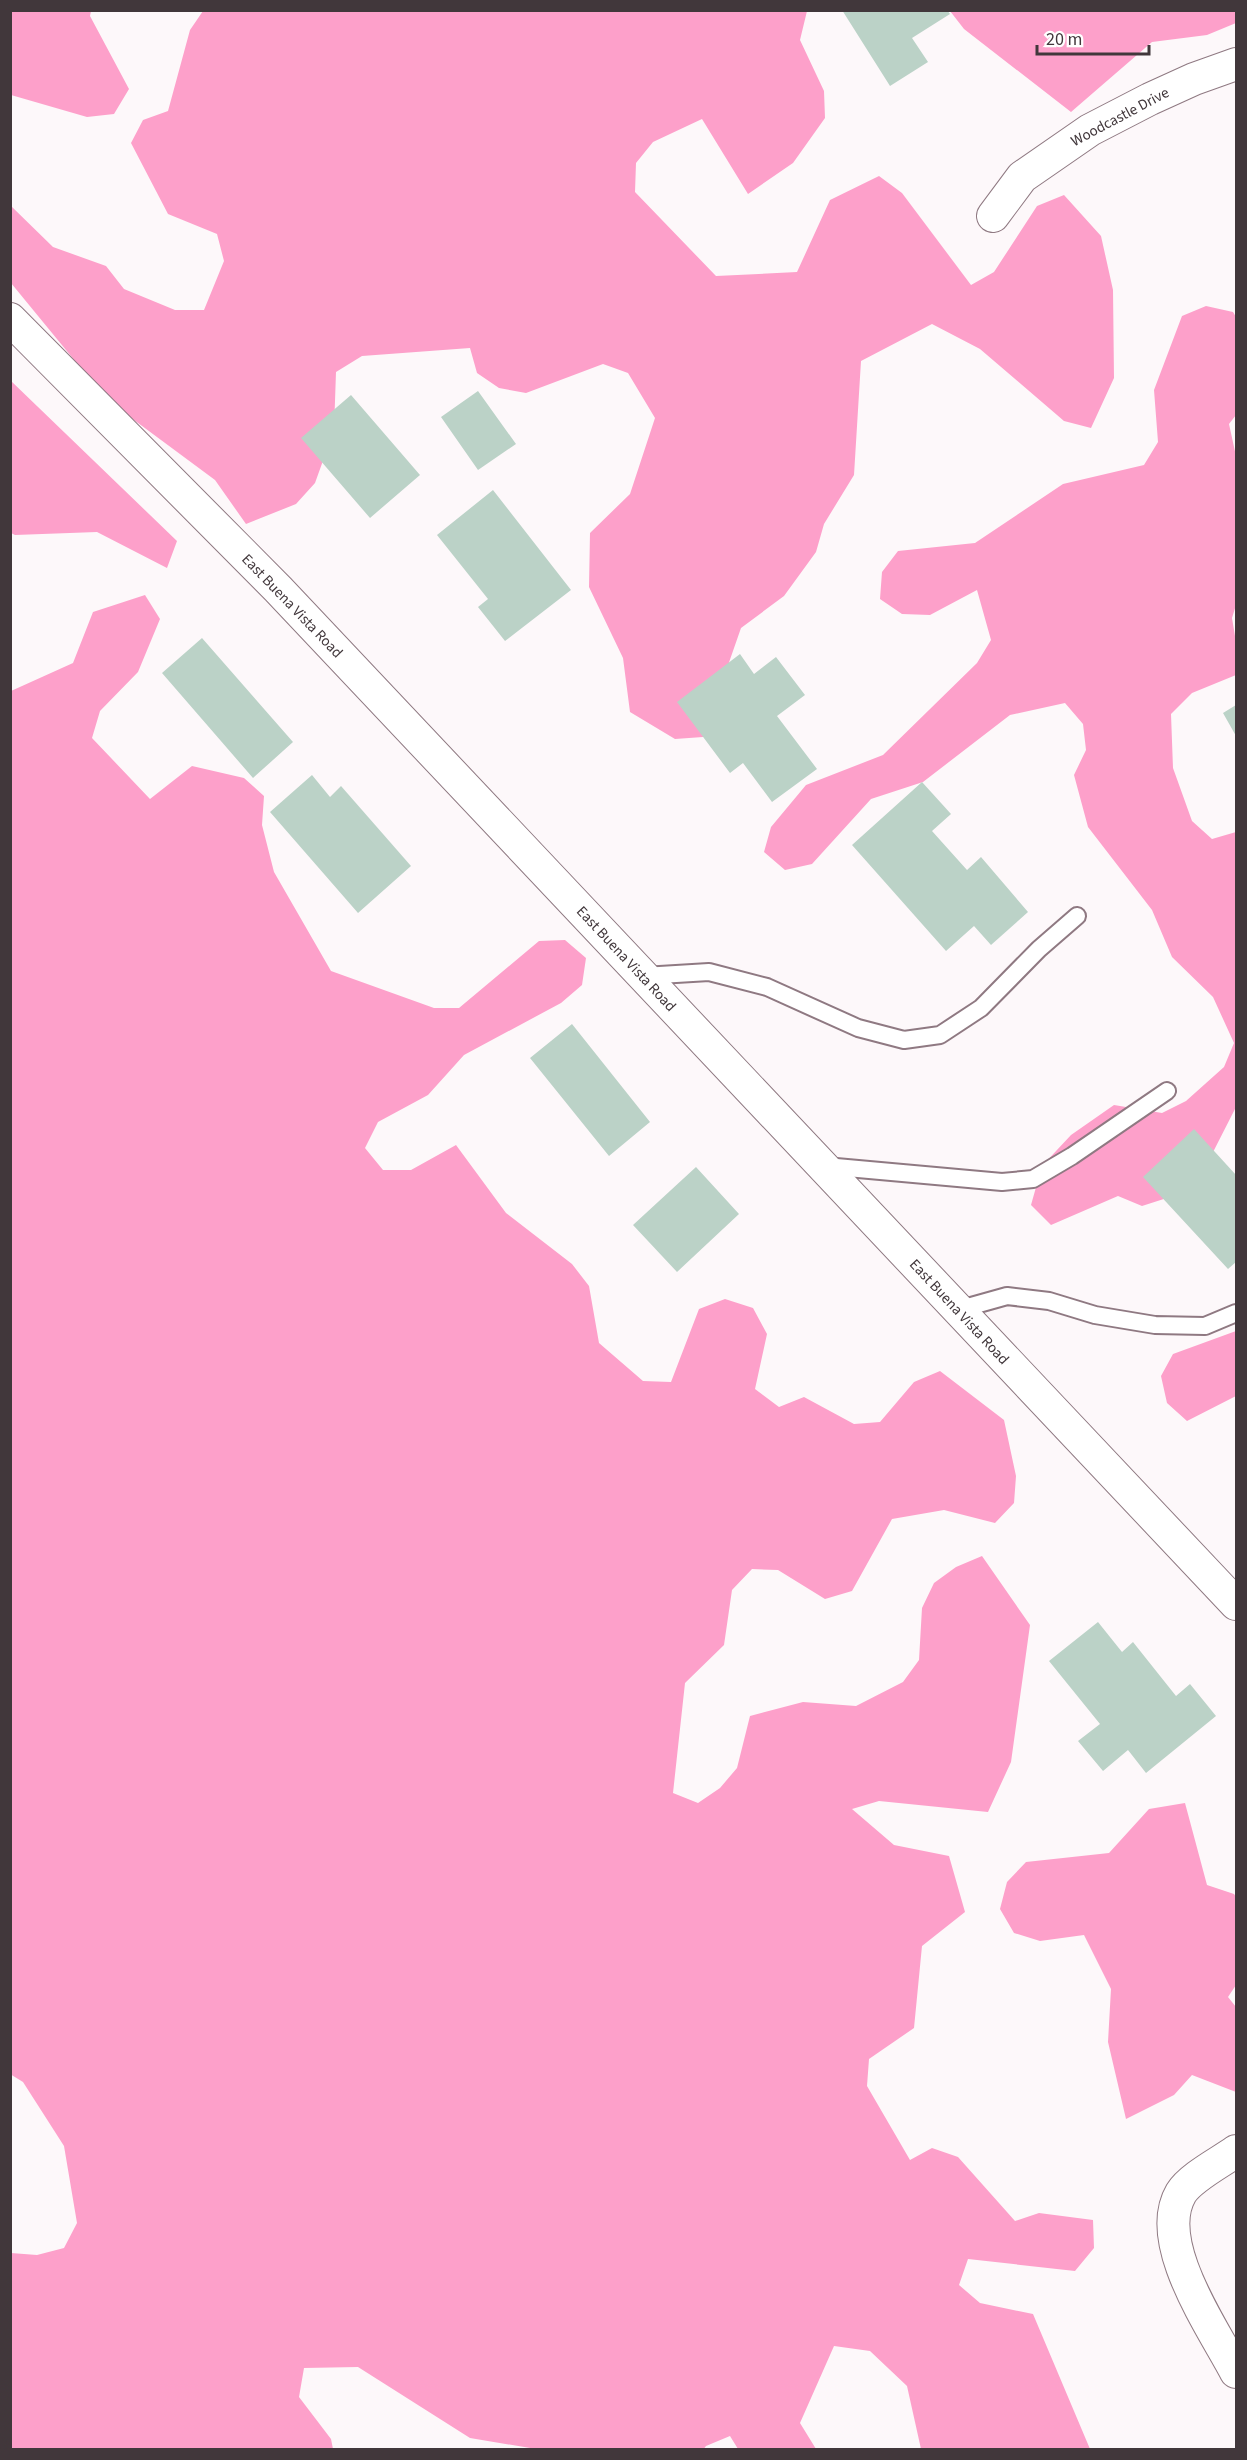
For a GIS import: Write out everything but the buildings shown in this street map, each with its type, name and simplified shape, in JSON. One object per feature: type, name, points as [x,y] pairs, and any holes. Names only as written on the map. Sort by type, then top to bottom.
[{"type":"street","name":"Woodcastle Drive","points":[[993,216],[1022,177],[1090,130],[1183,84],[1236,64]]},
{"type":"street","name":"East Buena Vista Road","points":[[10,318],[278,589],[1236,1604]]},
{"type":"street","points":[[1236,2151],[1188,2186],[1181,2194],[1173,2218],[1176,2250],[1182,2269],[1236,2372]]},
{"type":"lane","points":[[642,976],[709,972],[767,987],[858,1028],[904,1040],[922,1038],[940,1035],[981,1008],[1039,949],[1077,916]]},
{"type":"lane","points":[[821,1166],[992,1182],[1033,1179],[1072,1156],[1167,1091]]},
{"type":"lane","points":[[957,1310],[1007,1296],[1049,1301],[1095,1315],[1155,1325],[1205,1326],[1236,1313]]},
{"type":"shaded area","points":[[1236,10],[1236,23],[1207,35],[1152,42],[1071,112],[964,29],[950,11]]},
{"type":"shaded area","points":[[10,11],[91,11],[90,16],[129,89],[114,114],[87,117],[11,95]]},
{"type":"shaded area","points":[[203,11],[807,11],[800,40],[824,91],[825,118],[793,163],[748,194],[702,119],[653,142],[636,163],[635,192],[716,276],[797,272],[830,200],[879,176],[902,193],[971,285],[994,272],[1037,206],[1064,195],[1101,236],[1113,290],[1114,378],[1091,428],[1064,421],[980,349],[932,324],[861,361],[854,475],[824,524],[816,552],[784,596],[741,628],[703,737],[675,739],[630,712],[623,658],[589,587],[590,533],[630,494],[655,418],[628,373],[603,364],[526,393],[499,388],[477,373],[470,348],[362,356],[336,372],[334,430],[315,483],[296,504],[246,524],[215,480],[107,400],[11,283],[10,205],[53,247],[106,266],[124,289],[175,310],[204,310],[224,261],[217,234],[168,214],[131,143],[143,120],[168,111],[190,30]]},
{"type":"shaded area","points":[[1206,306],[1233,312],[1236,317],[1236,415],[1229,424],[1236,456],[1236,605],[1232,618],[1236,642],[1236,675],[1192,693],[1171,714],[1173,768],[1192,821],[1212,839],[1236,832],[1236,1107],[1209,1160],[1170,1197],[1142,1206],[1118,1196],[1051,1225],[1031,1205],[1042,1166],[1071,1135],[1114,1105],[1162,1113],[1186,1101],[1224,1067],[1234,1043],[1213,997],[1172,957],[1152,910],[1088,827],[1074,775],[1086,750],[1083,724],[1065,703],[1010,715],[923,782],[871,799],[812,864],[785,870],[764,852],[771,827],[806,785],[883,755],[977,663],[991,640],[977,590],[930,615],[902,614],[880,599],[882,572],[898,551],[975,543],[1063,484],[1144,465],[1158,442],[1154,390],[1182,316]]},
{"type":"shaded area","points":[[10,380],[177,541],[167,568],[97,532],[15,535],[11,533]]},
{"type":"shaded area","points":[[145,595],[160,619],[138,672],[100,711],[92,738],[150,799],[192,766],[244,778],[264,796],[262,825],[274,872],[331,971],[434,1008],[459,1008],[539,941],[565,940],[586,958],[582,985],[561,1003],[464,1055],[428,1095],[378,1122],[365,1148],[383,1170],[411,1170],[456,1145],[506,1213],[572,1264],[589,1286],[599,1343],[643,1381],[671,1382],[699,1309],[725,1299],[753,1308],[767,1334],[755,1389],[779,1407],[804,1397],[854,1424],[880,1422],[914,1382],[940,1371],[1004,1420],[1016,1476],[1014,1503],[995,1523],[944,1510],[892,1519],[852,1591],[825,1599],[778,1570],[752,1569],[732,1590],[724,1645],[685,1683],[673,1793],[698,1803],[720,1788],[737,1768],[750,1716],[803,1702],[856,1706],[903,1682],[919,1660],[922,1608],[934,1583],[956,1567],[982,1556],[1030,1625],[1011,1762],[988,1812],[879,1801],[852,1809],[894,1845],[949,1856],[965,1912],[922,1946],[914,2028],[869,2059],[867,2086],[910,2160],[932,2148],[958,2157],[1015,2221],[1039,2213],[1093,2220],[1094,2248],[1075,2271],[968,2259],[959,2285],[980,2303],[1033,2314],[1090,2449],[921,2449],[907,2386],[870,2351],[834,2346],[800,2423],[816,2449],[738,2449],[730,2436],[706,2446],[703,2450],[536,2449],[470,2438],[358,2367],[304,2368],[299,2397],[331,2439],[333,2449],[11,2449],[11,2253],[37,2255],[64,2248],[77,2223],[64,2146],[23,2082],[10,2074],[11,691],[73,663],[93,612]]},
{"type":"shaded area","points":[[1236,1331],[1236,1396],[1187,1421],[1167,1403],[1161,1376],[1173,1354]]},
{"type":"shaded area","points":[[1185,1803],[1207,1885],[1234,1894],[1236,1897],[1236,1985],[1228,1997],[1236,2007],[1236,2092],[1192,2075],[1174,2095],[1126,2119],[1108,2042],[1111,1989],[1084,1935],[1040,1941],[1014,1933],[1000,1909],[1007,1882],[1026,1862],[1109,1853],[1149,1809]]}]
